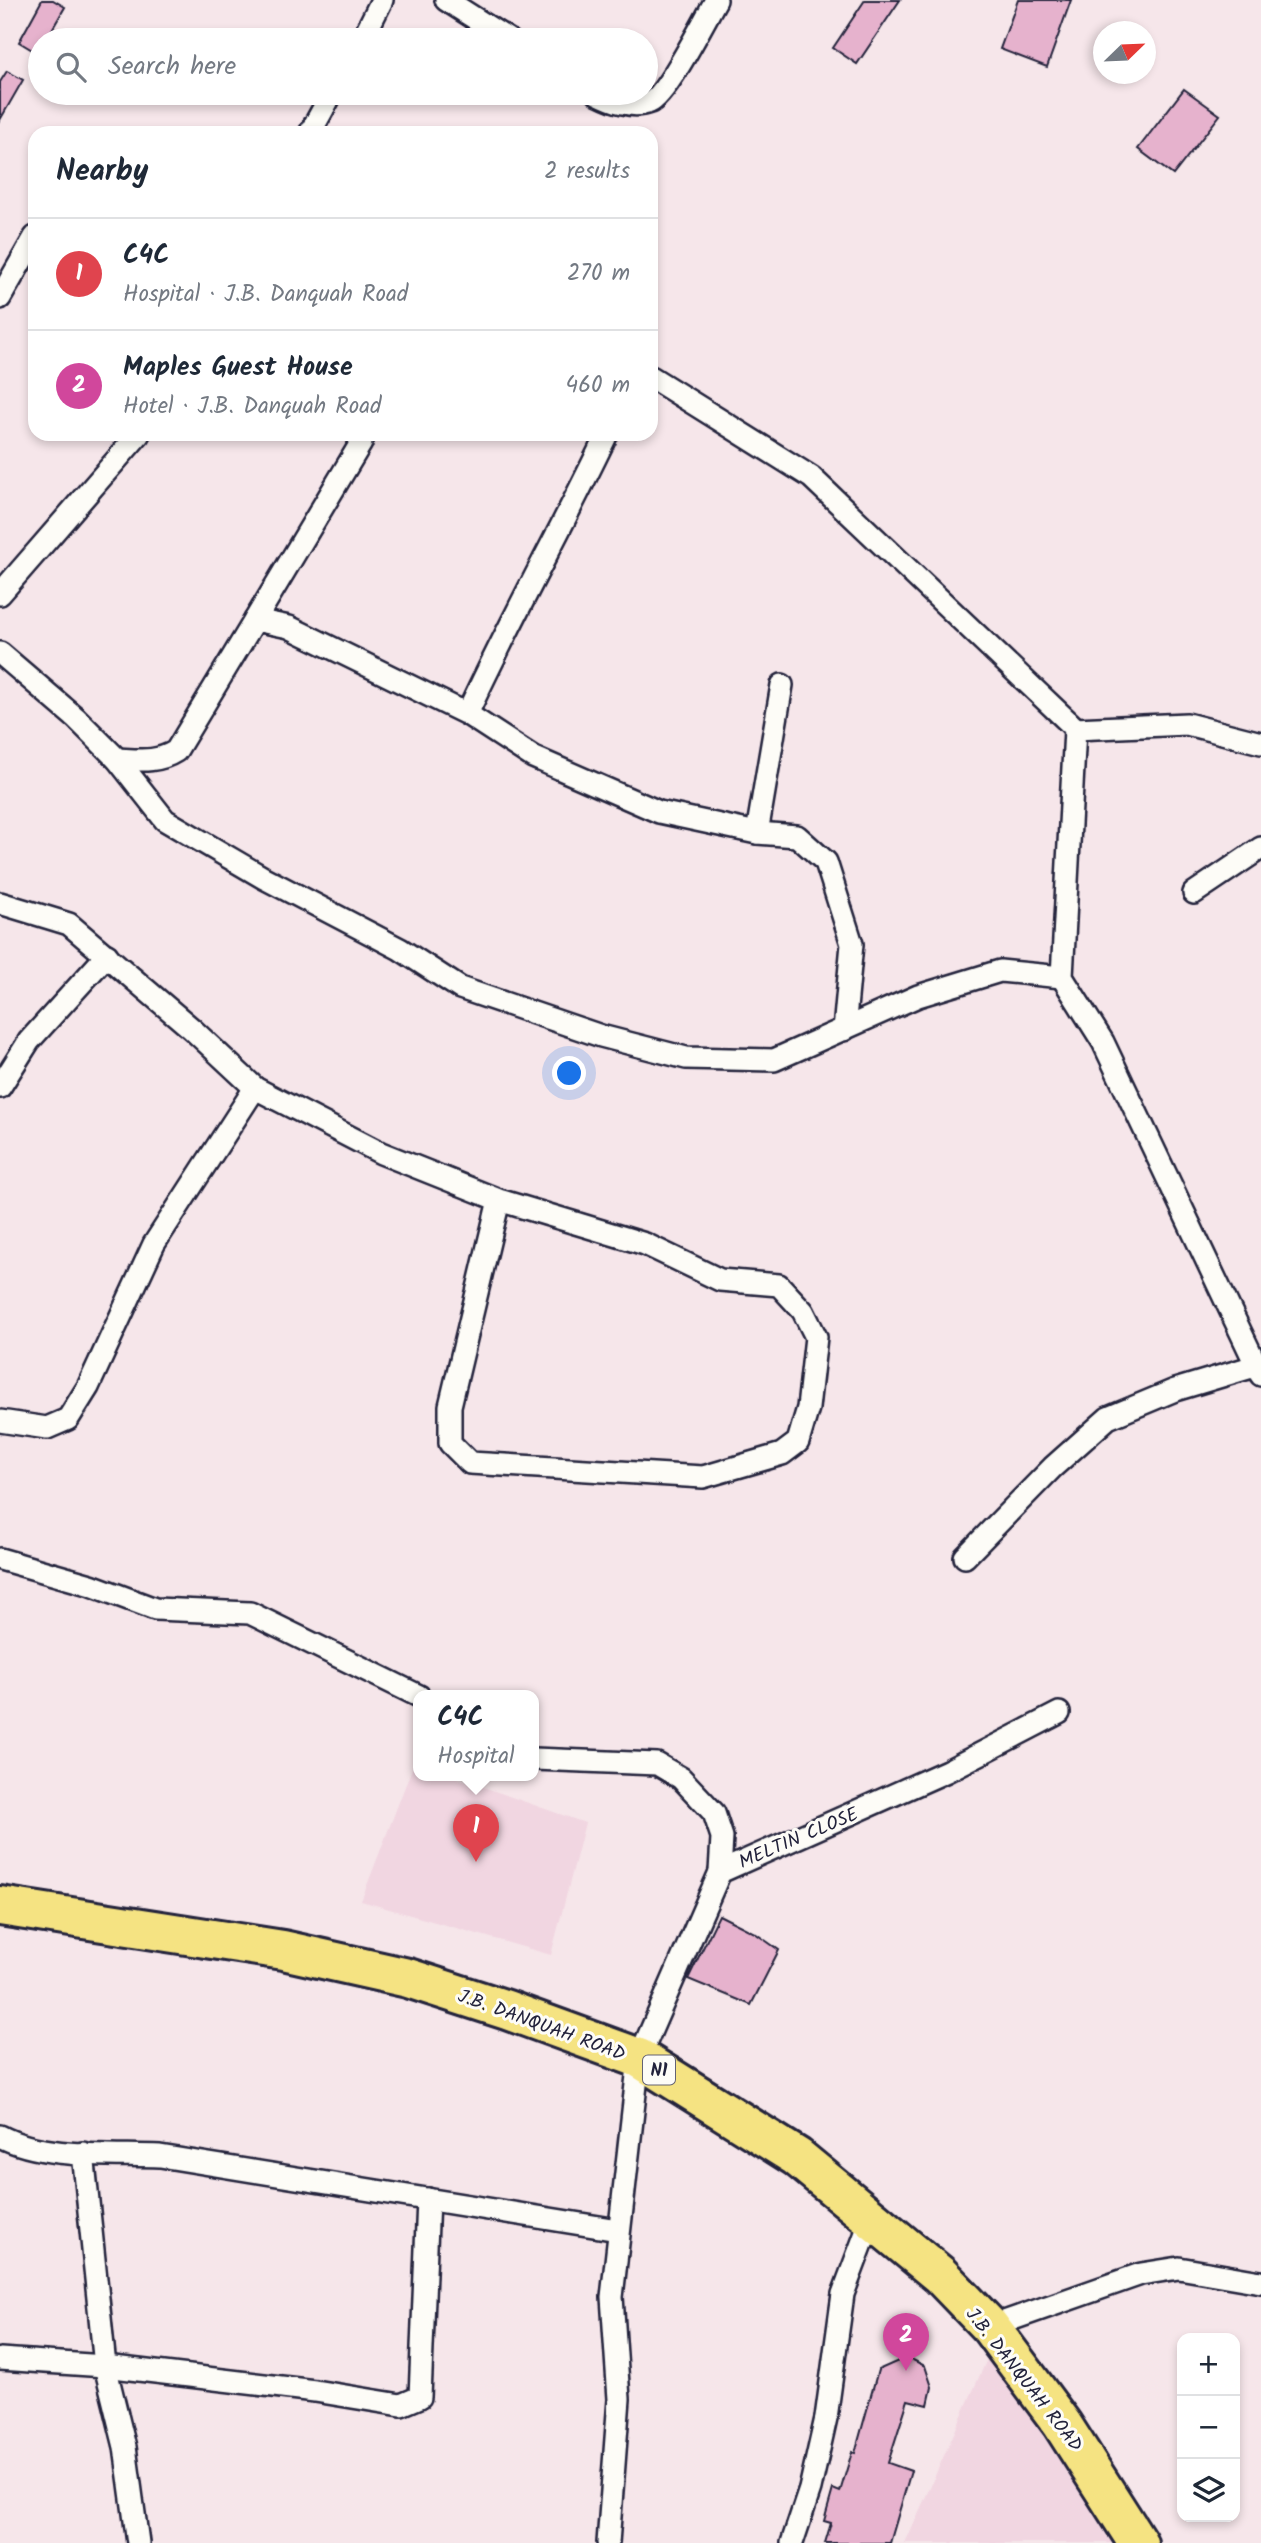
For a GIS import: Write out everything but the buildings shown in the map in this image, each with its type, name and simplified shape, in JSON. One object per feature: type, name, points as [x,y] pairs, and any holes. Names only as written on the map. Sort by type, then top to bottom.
[{"type":"highway","name":"J.B. DANQUAH ROAD","points":[[0,1906],[283,1950],[408,1978],[639,2058],[797,2157],[940,2275],[990,2327],[1095,2471],[1138,2543]]},
{"type":"street","points":[[368,28],[382,0]]},
{"type":"street","points":[[446,0],[490,28]]},
{"type":"street","points":[[658,96],[716,0]]},
{"type":"street","points":[[314,126],[325,105]]},
{"type":"street","points":[[0,298],[28,249]]},
{"type":"street","points":[[658,381],[811,477],[1076,729],[1187,724],[1261,743]]},
{"type":"street","points":[[0,594],[133,441]]},
{"type":"street","points":[[467,714],[509,624],[563,525],[604,441]]},
{"type":"street","points":[[117,760],[150,761],[165,758],[176,751],[361,443]]},
{"type":"street","points":[[255,620],[289,627],[467,714],[533,757],[659,812],[757,833],[797,836],[826,862],[852,944],[844,1030]]},
{"type":"street","points":[[0,653],[76,718],[117,760],[165,820],[264,878],[400,949],[460,988],[601,1036],[686,1058],[774,1060],[918,996],[1000,971],[1062,977]]},
{"type":"street","points":[[757,833],[782,685]]},
{"type":"street","points":[[965,1558],[1052,1467],[1108,1418],[1175,1390],[1258,1371],[1103,1042],[1062,977],[1076,729]]},
{"type":"street","points":[[1194,893],[1261,848]]},
{"type":"street","points":[[0,904],[69,924],[255,1088],[381,1153],[499,1200],[645,1244],[720,1280],[779,1285],[803,1311],[816,1337],[808,1408],[798,1442],[782,1454],[703,1477],[470,1463],[450,1443],[450,1406],[499,1200]]},
{"type":"street","points":[[0,1087],[29,1041],[107,955]]},
{"type":"street","points":[[0,1421],[47,1428],[68,1419],[88,1387],[154,1244],[255,1088]]},
{"type":"street","points":[[0,1559],[91,1585],[155,1609],[250,1613],[413,1693]]},
{"type":"street","name":"MELTIN CLOSE","points":[[608,2543],[618,2399],[612,2297],[639,2058],[720,1872],[947,1771],[1059,1713]]},
{"type":"street","points":[[539,1759],[657,1764],[681,1778],[714,1813],[722,1837],[720,1872]]},
{"type":"street","points":[[0,2136],[18,2146],[83,2153],[160,2155],[618,2230]]},
{"type":"street","points":[[83,2153],[105,2366],[125,2447],[138,2543]]},
{"type":"street","points":[[0,2359],[105,2366],[315,2391],[401,2405],[420,2397],[428,2199]]},
{"type":"street","points":[[792,2543],[810,2489],[823,2430],[843,2294],[872,2217]]},
{"type":"street","points":[[990,2327],[1141,2274],[1179,2267],[1261,2282]]},
{"type":"shaded area","points":[[413,1766],[413,1781],[466,1781],[585,1823],[551,1955],[361,1901]]},
{"type":"shaded area","points":[[992,2348],[1125,2543],[905,2543]]},
{"type":"place","name":"C4C","points":[[476,1862]]},
{"type":"place","name":"Maples Guest House","points":[[906,2371]]}]
